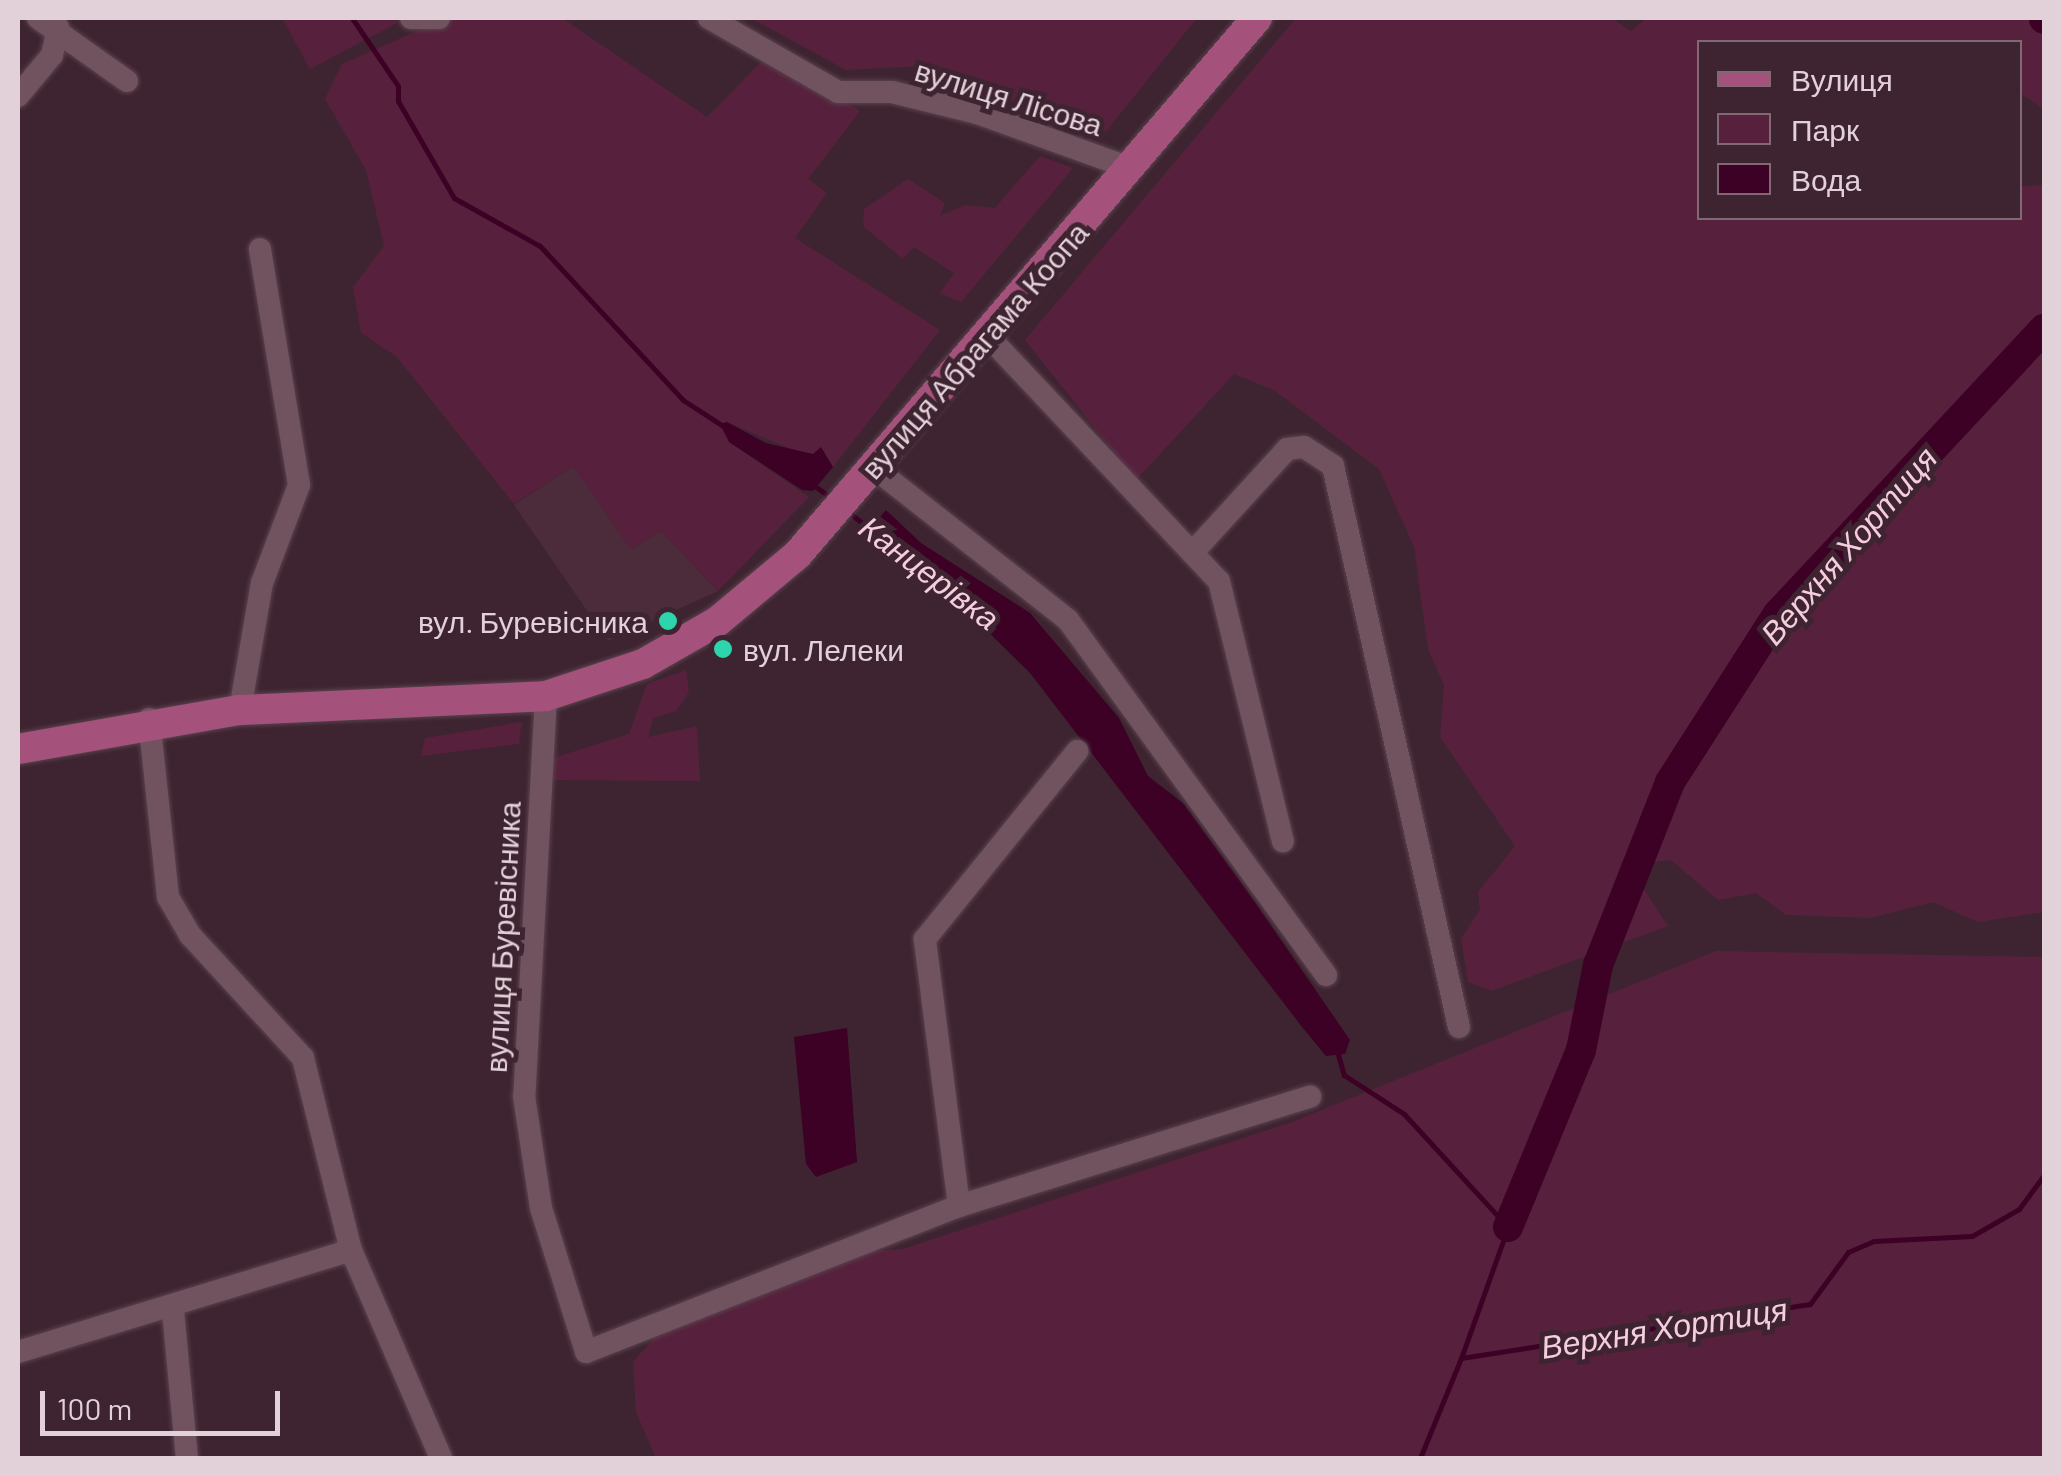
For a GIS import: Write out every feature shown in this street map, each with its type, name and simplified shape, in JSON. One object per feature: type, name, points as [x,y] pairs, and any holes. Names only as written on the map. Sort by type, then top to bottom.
[{"type":"main road","name":"вулиця Абрагама Коопа","points":[[18,749],[149,719],[240,710],[546,696],[643,664],[718,620],[798,554],[1257,18]]},
{"type":"street","points":[[411,18],[439,18]]},
{"type":"street","name":"вулиця Лісова","points":[[709,18],[838,92],[892,92],[977,113],[1130,168]]},
{"type":"street","points":[[48,23],[127,81]]},
{"type":"street","points":[[18,96],[52,55],[48,23]]},
{"type":"street","points":[[240,710],[262,584],[300,485],[260,248]]},
{"type":"street","points":[[986,333],[1194,551],[1227,596],[1283,841]]},
{"type":"street","points":[[1194,551],[1286,449],[1324,457],[1342,481],[1459,1026]]},
{"type":"street","points":[[873,467],[1068,620],[1326,975]]},
{"type":"street","name":"вулиця Буревісника","points":[[546,696],[524,1096],[541,1208],[586,1352],[960,1206]]},
{"type":"street","points":[[149,719],[168,897],[190,935],[302,1058],[351,1250],[441,1458]]},
{"type":"street","points":[[1077,751],[925,939],[960,1206],[1310,1097]]},
{"type":"street","points":[[18,1352],[173,1311],[351,1250]]},
{"type":"street","points":[[173,1311],[186,1458]]},
{"type":"shaded area","points":[[573,466],[631,549],[661,531],[718,591],[608,641],[514,505]]},
{"type":"green space","points":[[282,18],[394,18],[397,23],[310,69]]},
{"type":"green space","points":[[447,18],[562,18],[707,117],[768,55],[860,111],[808,179],[827,193],[795,238],[940,330],[833,467],[727,422],[729,442],[809,497],[718,591],[661,531],[631,549],[573,466],[514,504],[397,357],[361,333],[353,287],[384,246],[366,170],[325,99],[342,64]]},
{"type":"green space","points":[[751,18],[1197,18],[1097,143],[921,66],[846,70]]},
{"type":"green space","points":[[1296,18],[1611,18],[1631,31],[1647,18],[2044,18],[2044,109],[2022,94],[2022,40],[1697,40],[1697,220],[2022,220],[2022,186],[2044,185],[2044,912],[1978,922],[1933,902],[1870,918],[1786,915],[1756,893],[1718,900],[1671,860],[1653,862],[1643,888],[1668,926],[1491,991],[1468,982],[1461,939],[1480,909],[1478,892],[1515,846],[1440,737],[1444,685],[1428,649],[1414,547],[1379,469],[1274,390],[1234,374],[1136,480],[1025,340]]},
{"type":"green space","points":[[1040,156],[1073,168],[961,302],[940,293],[954,273],[914,247],[903,259],[863,226],[864,209],[908,179],[945,203],[940,216],[965,205],[995,208]]},
{"type":"green space","points":[[686,670],[689,692],[676,711],[653,718],[648,737],[697,726],[700,781],[552,780],[553,758],[629,734],[647,684]]},
{"type":"green space","points":[[522,722],[519,744],[421,756],[425,738]]},
{"type":"green space","points":[[1716,951],[2044,957],[2044,1458],[656,1458],[636,1412],[633,1362],[672,1317],[852,1252],[903,1249],[1289,1123]]},
{"type":"water","points":[[727,422],[766,443],[813,454],[821,447],[833,467],[813,491],[802,490],[729,442],[720,424]]},
{"type":"water","points":[[886,510],[921,543],[1030,613],[1119,718],[1148,776],[1184,804],[1350,1040],[1345,1054],[1326,1056],[1302,1027],[1030,673],[969,613],[863,537]]},
{"type":"water","points":[[847,1028],[857,1162],[816,1177],[806,1164],[794,1037]]},
{"type":"waterway","name":"Канцерівка","points":[[352,18],[398,86],[398,101],[454,198],[540,246],[683,400],[723,426]]},
{"type":"waterway","name":"Верхня Хортиця","points":[[1508,1227],[1581,1050],[1598,965],[1670,782],[1778,614],[2044,329]]},
{"type":"waterway","points":[[812,484],[831,498]]},
{"type":"waterway","name":"Канцерівка","points":[[847,511],[874,532]]},
{"type":"waterway","name":"Канцерівка","points":[[1337,1051],[1344,1075],[1404,1114],[1508,1227],[1461,1358]]},
{"type":"waterway","name":"Верхня Хортиця","points":[[1420,1458],[1461,1358],[1810,1304],[1848,1252],[1874,1241],[1972,1236],[2019,1209],[2044,1175]]},
{"type":"place","name":"вул. Буревісника","points":[[668,621]]},
{"type":"place","name":"вул. Лелеки","points":[[723,649]]}]
